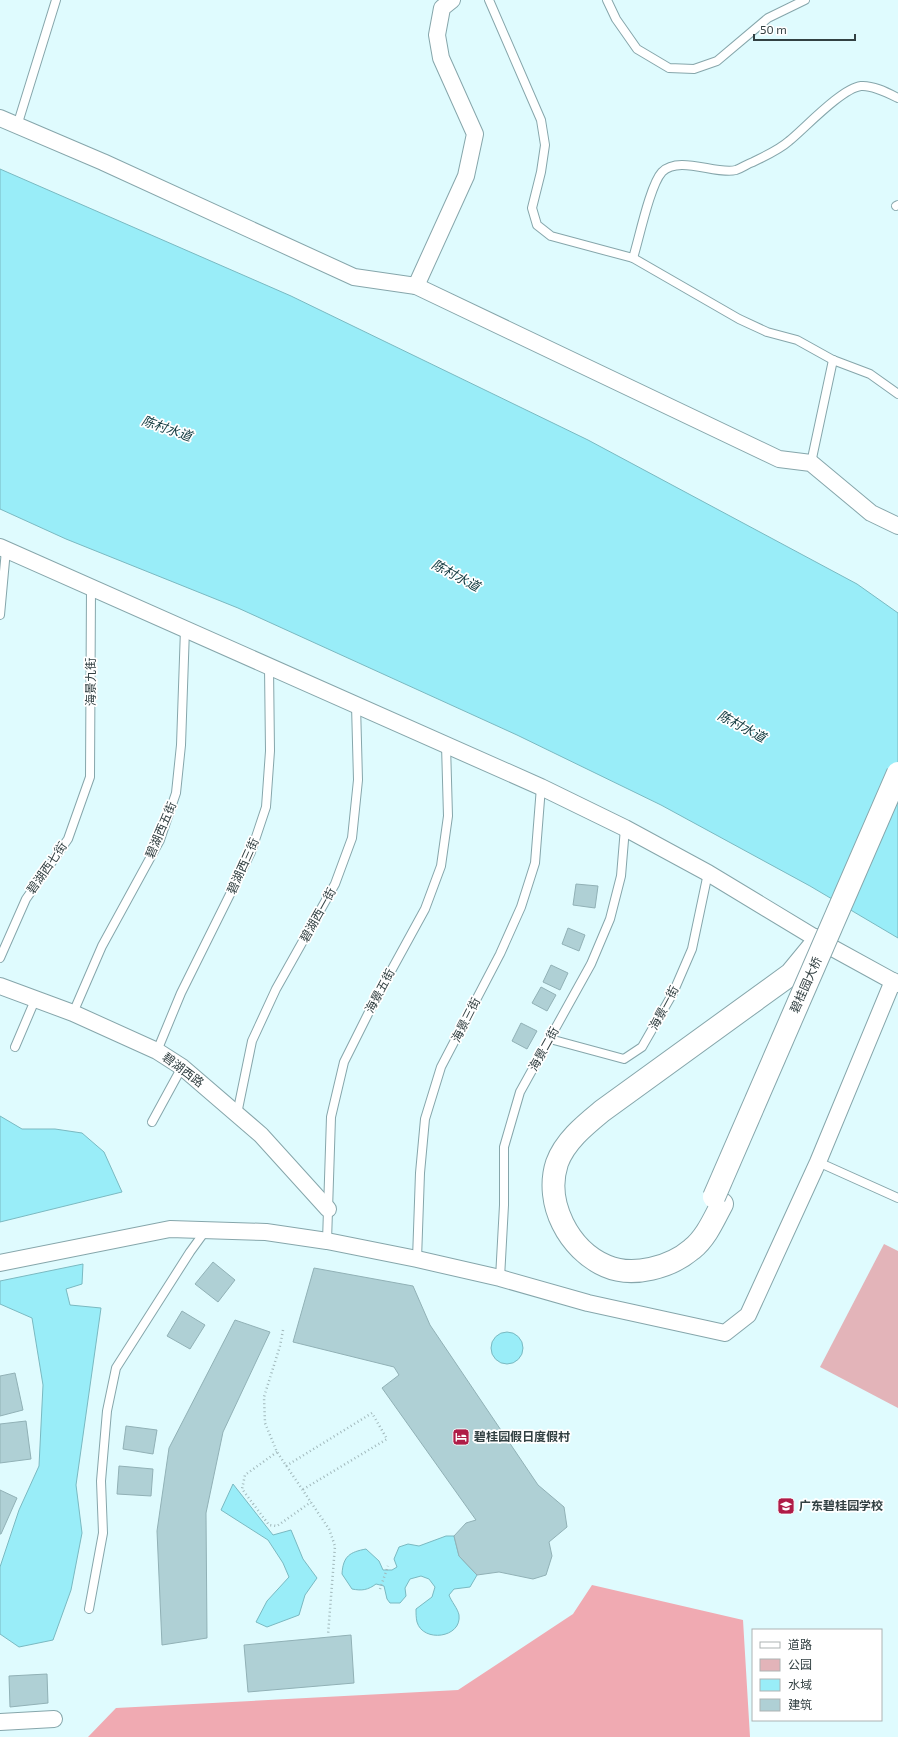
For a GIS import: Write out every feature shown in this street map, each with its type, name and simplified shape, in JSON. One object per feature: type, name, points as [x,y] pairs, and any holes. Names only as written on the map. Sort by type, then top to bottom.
[{"type":"main road","name":"碧桂园大桥","points":[[718,1200],[898,773]]},
{"type":"main road","name":"碧桂园大桥","points":[[718,1200],[898,793]]},
{"type":"main road","points":[[718,1200],[691,1238],[674,1251],[652,1259],[629,1261],[610,1257],[590,1246],[575,1228],[565,1190],[569,1163],[584,1136],[614,1111],[802,975],[823,943]]},
{"type":"street","points":[[416,286],[466,176],[475,134],[441,58],[437,35],[442,8],[452,0]]},
{"type":"street","points":[[0,118],[103,162],[354,277],[416,286],[779,459],[811,463],[870,513],[898,526]]},
{"type":"street","points":[[0,1263],[170,1229],[266,1232],[327,1241],[417,1259],[500,1278],[588,1303],[725,1333],[748,1315],[818,1162],[895,983],[823,943],[708,873],[625,828],[541,787],[3,548]]},
{"type":"street","name":"碧湖西路","points":[[0,986],[73,1013],[156,1051],[182,1067],[261,1135],[328,1209]]},
{"type":"street","points":[[0,1722],[54,1719]]},
{"type":"lane","points":[[18,126],[56,0]]},
{"type":"lane","points":[[489,0],[541,120],[545,145],[541,172],[532,208],[537,225],[550,236],[633,258],[740,319],[767,332],[797,340],[833,360],[870,374],[898,394]]},
{"type":"lane","points":[[607,0],[616,20],[637,49],[669,68],[694,69],[717,61],[768,18],[805,0]]},
{"type":"lane","points":[[633,258],[654,188],[663,172],[676,166],[689,165],[703,168],[735,170],[766,156],[788,142],[841,96],[860,86],[884,91],[898,98]]},
{"type":"lane","points":[[811,463],[833,360]]},
{"type":"lane","points":[[0,616],[3,548]]},
{"type":"lane","name":"海景九街","points":[[90,777],[91,588]]},
{"type":"lane","name":"碧湖西五街","points":[[73,1013],[102,946],[160,840],[176,793],[181,745],[185,629]]},
{"type":"lane","name":"碧湖西三街","points":[[156,1051],[181,993],[251,852],[266,807],[270,751],[269,667]]},
{"type":"lane","name":"碧湖西一街","points":[[237,1114],[252,1041],[276,989],[335,884],[352,838],[358,780],[356,706]]},
{"type":"lane","name":"海景五街","points":[[327,1241],[331,1117],[344,1062],[374,1002],[425,909],[441,866],[448,816],[446,745]]},
{"type":"lane","name":"碧湖西七街","points":[[0,958],[26,899],[68,839],[90,777]]},
{"type":"lane","name":"海景三街","points":[[417,1259],[420,1173],[426,1119],[441,1067],[500,954],[522,907],[535,863],[541,787]]},
{"type":"lane","name":"海景二街","points":[[500,1278],[504,1205],[504,1147],[520,1092],[591,964],[610,919],[621,876],[625,828]]},
{"type":"lane","name":"海景一街","points":[[550,1038],[624,1059],[642,1047],[673,992],[692,949],[708,873]]},
{"type":"lane","points":[[15,1048],[35,1000]]},
{"type":"lane","points":[[152,1122],[182,1067]]},
{"type":"lane","points":[[818,1162],[898,1198]]},
{"type":"lane","points":[[89,1609],[103,1533],[101,1481],[107,1412],[116,1368],[190,1252],[206,1230]]},
{"type":"path","points":[[282,1330],[280,1346],[264,1397],[265,1423],[277,1452],[329,1529],[335,1546],[328,1635]]},
{"type":"path","points":[[286,1467],[372,1413],[387,1439],[302,1490]]},
{"type":"path","points":[[277,1452],[246,1475],[242,1489],[269,1525],[277,1526],[311,1502]]},
{"type":"path","points":[[380,1588],[388,1566]]},
{"type":"green space","points":[[884,1244],[898,1251],[898,1408],[820,1367]]},
{"type":"shaded area","points":[[592,1585],[743,1620],[750,1737],[88,1737],[116,1708],[458,1690],[573,1614]]},
{"type":"water","name":"陈村水道","points":[[0,169],[291,296],[588,440],[857,584],[898,613],[898,938],[810,886],[661,805],[517,735],[238,608],[66,539],[0,509]]},
{"type":"water","points":[[0,1116],[22,1129],[55,1129],[82,1133],[104,1152],[122,1192],[0,1222]]},
{"type":"water","points":[[83,1264],[82,1284],[66,1289],[70,1305],[101,1308],[76,1485],[82,1533],[71,1590],[53,1640],[19,1647],[0,1634],[0,1567],[19,1510],[39,1466],[43,1385],[32,1318],[0,1304],[0,1281]]},
{"type":"water","points":[[507,1332],[513,1333],[520,1339],[523,1348],[522,1354],[516,1361],[507,1364],[501,1363],[494,1357],[491,1348],[492,1342],[498,1335]]},
{"type":"water","points":[[233,1484],[273,1535],[291,1530],[303,1559],[317,1578],[305,1595],[299,1615],[267,1627],[256,1622],[267,1601],[289,1577],[283,1563],[268,1540],[221,1510]]},
{"type":"water","points":[[446,1536],[454,1536],[459,1556],[477,1575],[470,1587],[454,1589],[449,1595],[459,1615],[458,1623],[455,1629],[449,1633],[434,1635],[427,1633],[421,1629],[417,1622],[416,1609],[432,1597],[435,1587],[429,1579],[421,1576],[410,1579],[405,1588],[406,1596],[400,1603],[390,1603],[387,1599],[384,1586],[376,1584],[365,1590],[352,1589],[342,1574],[344,1563],[348,1556],[352,1553],[366,1549],[379,1561],[383,1570],[392,1570],[397,1567],[394,1559],[399,1547],[408,1544],[419,1546]]},
{"type":"building","points":[[576,884],[598,886],[595,908],[573,905]]},
{"type":"building","points":[[568,928],[585,935],[579,951],[562,944]]},
{"type":"building","points":[[551,965],[568,973],[560,990],[543,982]]},
{"type":"building","points":[[541,987],[556,995],[547,1011],[532,1003]]},
{"type":"building","points":[[521,1023],[537,1031],[527,1049],[512,1041]]},
{"type":"building","points":[[213,1262],[235,1280],[218,1302],[195,1284]]},
{"type":"building","name":"碧桂园假日度假村","points":[[314,1268],[413,1286],[430,1325],[538,1485],[564,1507],[567,1527],[549,1542],[552,1556],[546,1575],[533,1579],[499,1572],[477,1575],[459,1556],[454,1536],[466,1523],[476,1520],[382,1388],[399,1375],[394,1367],[293,1342]]},
{"type":"building","points":[[182,1311],[205,1325],[190,1349],[167,1336]]},
{"type":"building","points":[[235,1320],[270,1332],[223,1432],[206,1513],[207,1638],[162,1645],[157,1531],[169,1448]]},
{"type":"building","points":[[15,1373],[23,1410],[0,1416],[0,1376]]},
{"type":"building","points":[[26,1421],[31,1459],[0,1463],[0,1424]]},
{"type":"building","points":[[126,1426],[157,1430],[153,1454],[123,1449]]},
{"type":"building","points":[[119,1466],[153,1469],[151,1496],[117,1494]]},
{"type":"building","points":[[0,1490],[17,1498],[1,1534],[0,1534]]},
{"type":"building","points":[[351,1635],[354,1683],[248,1692],[244,1645]]},
{"type":"building","points":[[47,1674],[48,1703],[10,1707],[9,1676]]},
{"type":"place","name":"碧桂园假日度假村","points":[[461,1437]]},
{"type":"place","name":"广东碧桂园学校","points":[[786,1506]]}]
